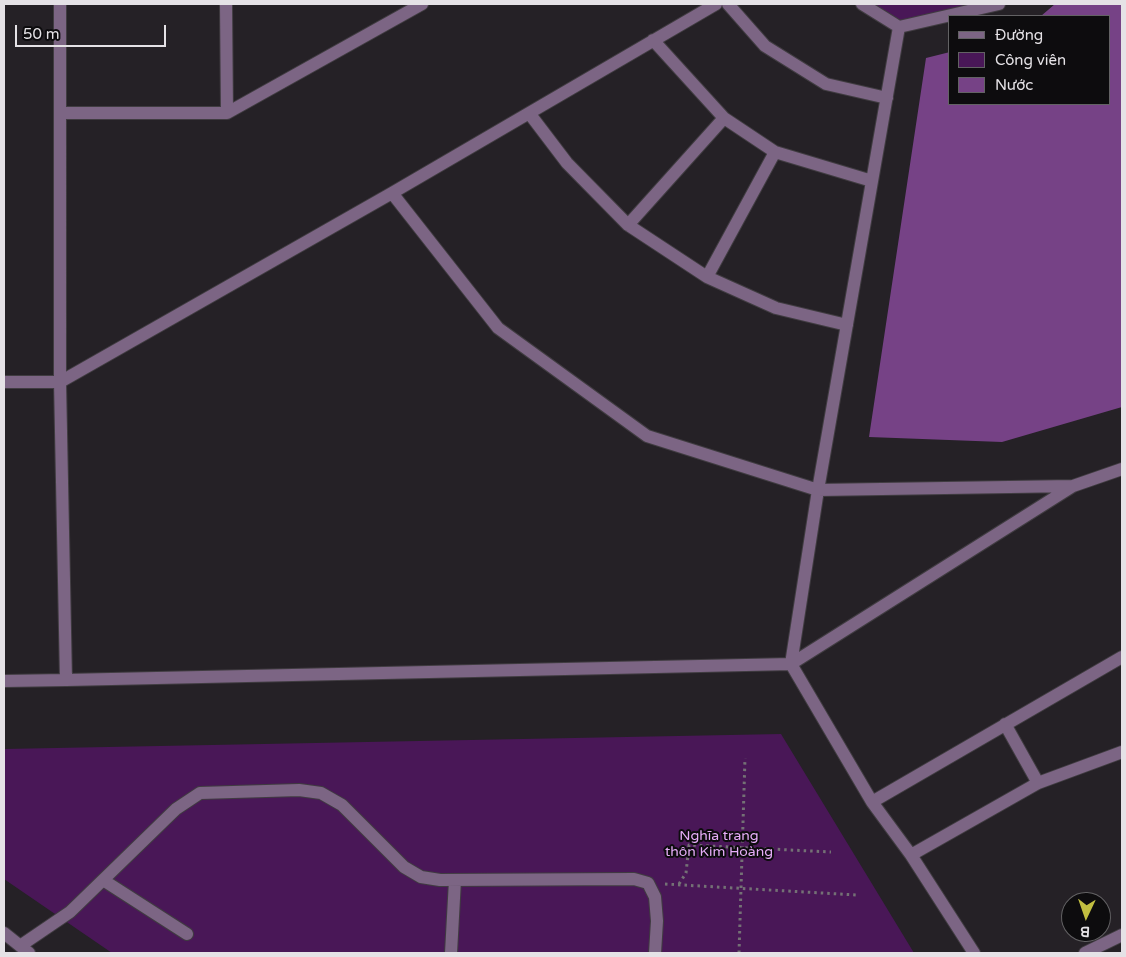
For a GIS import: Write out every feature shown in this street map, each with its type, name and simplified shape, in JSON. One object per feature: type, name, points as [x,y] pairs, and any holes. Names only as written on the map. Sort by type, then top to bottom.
[{"type":"street","points":[[60,4],[62,113],[60,382],[66,680]]},
{"type":"street","points":[[226,4],[227,113]]},
{"type":"street","points":[[62,113],[227,113],[422,4]]},
{"type":"street","points":[[4,382],[60,382],[392,193],[716,4]]},
{"type":"street","points":[[728,4],[765,46],[826,84],[887,98]]},
{"type":"street","points":[[862,4],[899,27],[948,16]]},
{"type":"street","points":[[951,15],[999,4]]},
{"type":"street","points":[[899,27],[818,490],[791,664],[872,802],[911,855],[974,953]]},
{"type":"street","points":[[653,40],[724,118],[775,152],[872,181]]},
{"type":"street","points":[[529,113],[567,163],[628,225],[707,277],[776,308],[847,325]]},
{"type":"street","points":[[628,225],[724,118]]},
{"type":"street","points":[[707,277],[775,152]]},
{"type":"street","points":[[392,193],[498,328],[647,436],[818,490],[1073,486]]},
{"type":"street","points":[[4,681],[791,664],[1073,486],[1122,470]]},
{"type":"street","points":[[872,802],[1122,656]]},
{"type":"street","points":[[1005,724],[1038,784]]},
{"type":"street","points":[[911,855],[1038,784],[1122,752]]},
{"type":"street","points":[[4,933],[24,950],[70,912],[176,808],[200,793],[299,790],[321,793],[342,806],[404,867],[421,877],[455,880],[634,879],[648,883],[655,897],[657,921],[655,953]]},
{"type":"street","points":[[102,880],[187,934]]},
{"type":"street","points":[[451,953],[455,880]]},
{"type":"street","points":[[1085,953],[1122,935]]},
{"type":"path","points":[[739,953],[745,758]]},
{"type":"path","points":[[679,884],[686,873],[689,845],[831,852]]},
{"type":"path","points":[[648,883],[856,895]]},
{"type":"green space","points":[[862,4],[999,4],[948,15],[899,27]]},
{"type":"green space","name":"Nghĩa trang thôn Kim Hoàng","points":[[781,734],[914,953],[112,953],[4,879],[4,749]]},
{"type":"water","points":[[1055,4],[1122,4],[1122,407],[1002,442],[869,437],[926,58],[948,52],[948,105],[1111,105],[1111,15],[1042,15]]}]
